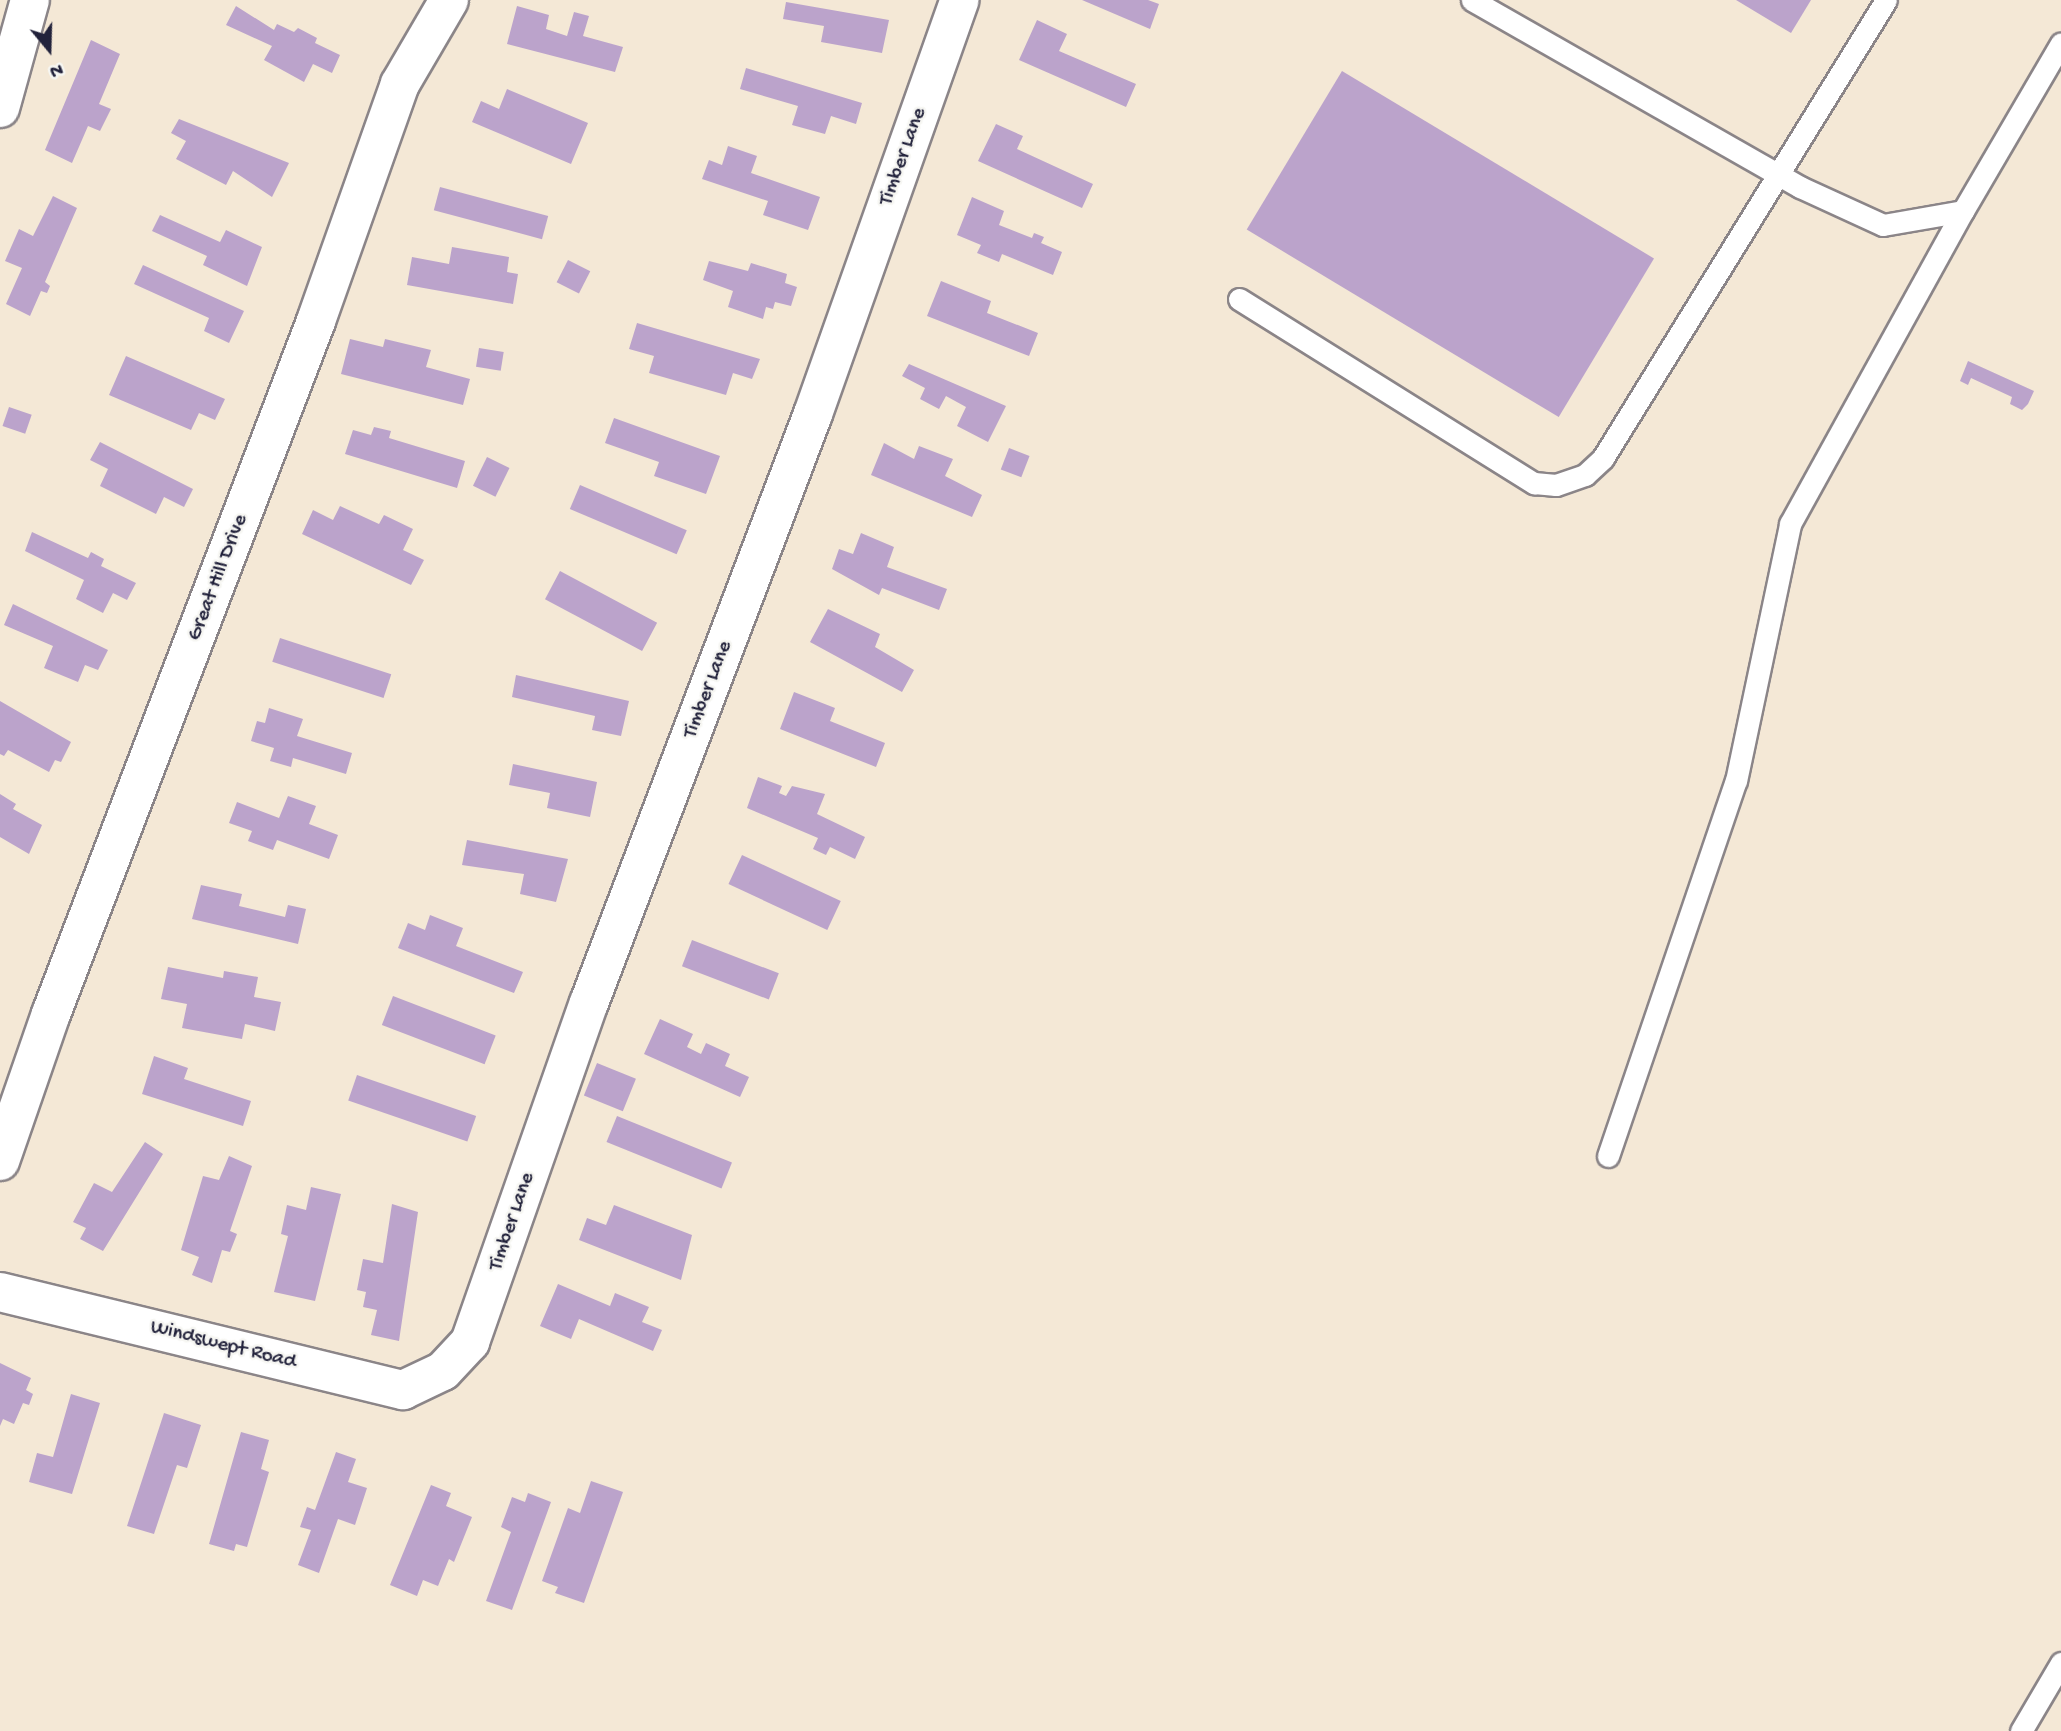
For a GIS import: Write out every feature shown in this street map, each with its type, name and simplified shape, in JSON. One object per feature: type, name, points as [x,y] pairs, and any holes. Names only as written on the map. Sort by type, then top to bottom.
[{"type":"street","points":[[0,108],[30,0]]},
{"type":"street","name":"Great Hill Drive","points":[[0,1161],[51,1014],[316,321],[400,84],[450,0]]},
{"type":"street","name":"Timber Lane","points":[[443,1371],[470,1342],[589,1003],[813,414],[960,0]]},
{"type":"street","name":"Windswept Road","points":[[0,1292],[403,1390],[443,1371]]},
{"type":"lane","points":[[1472,0],[1778,174],[1883,225],[1963,211]]},
{"type":"lane","points":[[1239,299],[1534,483],[1556,485],[1585,474],[1603,458],[1886,0]]},
{"type":"lane","points":[[1608,1156],[1736,781],[1790,524],[1963,211],[2061,43]]},
{"type":"lane","points":[[2021,1731],[2061,1664]]},
{"type":"building","points":[[1082,0],[1148,0],[1159,4],[1150,29]]},
{"type":"building","points":[[1736,0],[1811,0],[1791,33]]},
{"type":"building","points":[[786,2],[889,20],[882,53],[821,42],[824,26],[783,19]]},
{"type":"building","points":[[236,6],[274,30],[277,24],[294,32],[298,28],[317,38],[315,43],[340,55],[332,73],[313,64],[304,82],[264,60],[272,46],[226,25]]},
{"type":"building","points":[[517,6],[549,15],[546,29],[567,36],[574,12],[589,16],[583,36],[623,47],[615,72],[507,44]]},
{"type":"building","points":[[1037,20],[1067,34],[1059,51],[1136,84],[1126,107],[1019,60]]},
{"type":"building","points":[[91,40],[120,54],[99,104],[111,109],[100,131],[88,126],[72,163],[45,150]]},
{"type":"building","points":[[746,68],[862,103],[856,124],[831,116],[825,134],[792,125],[798,106],[740,89]]},
{"type":"building","points":[[1342,71],[1654,258],[1559,417],[1247,230]]},
{"type":"building","points":[[507,89],[588,123],[571,164],[472,122],[481,101],[499,109]]},
{"type":"building","points":[[179,119],[289,163],[272,197],[233,171],[226,185],[176,159],[186,141],[171,133]]},
{"type":"building","points":[[996,124],[1023,136],[1017,149],[1093,184],[1082,208],[978,161]]},
{"type":"building","points":[[728,146],[757,156],[751,173],[820,197],[808,230],[763,215],[768,201],[702,179],[709,160],[722,165]]},
{"type":"building","points":[[440,187],[548,216],[542,239],[434,210]]},
{"type":"building","points":[[53,196],[77,208],[45,282],[50,286],[47,293],[41,291],[30,316],[6,304],[22,268],[5,261],[19,229],[33,236]]},
{"type":"building","points":[[972,197],[1004,211],[999,225],[1032,238],[1034,233],[1044,237],[1041,243],[1062,252],[1053,275],[1002,254],[999,262],[977,253],[981,245],[957,235]]},
{"type":"building","points":[[160,215],[220,242],[226,230],[262,247],[247,286],[203,265],[207,256],[152,231]]},
{"type":"building","points":[[452,247],[509,257],[507,272],[518,274],[513,304],[407,285],[412,257],[449,264]]},
{"type":"building","points":[[568,260],[590,271],[579,294],[557,282]]},
{"type":"building","points":[[709,261],[748,271],[751,263],[787,274],[785,283],[797,287],[791,306],[775,302],[773,309],[766,307],[763,319],[728,307],[733,291],[703,280]]},
{"type":"building","points":[[143,265],[244,311],[229,343],[204,331],[209,318],[134,284]]},
{"type":"building","points":[[941,281],[991,301],[987,313],[1038,333],[1029,356],[927,316]]},
{"type":"building","points":[[637,323],[760,359],[752,379],[733,373],[726,395],[649,373],[654,356],[629,349]]},
{"type":"building","points":[[350,339],[383,347],[385,339],[431,350],[426,367],[470,379],[463,405],[341,374]]},
{"type":"building","points":[[479,348],[504,352],[501,371],[476,367]]},
{"type":"building","points":[[126,356],[225,399],[215,420],[199,413],[191,430],[109,395]]},
{"type":"building","points":[[1968,361],[2034,391],[2028,404],[2022,410],[2010,404],[2012,397],[1971,378],[1968,385],[1960,381]]},
{"type":"building","points":[[909,364],[1006,406],[988,442],[957,426],[966,407],[946,396],[939,409],[920,399],[925,388],[902,376]]},
{"type":"building","points":[[9,407],[32,415],[25,434],[2,426]]},
{"type":"building","points":[[614,418],[720,456],[706,494],[654,476],[659,462],[605,443]]},
{"type":"building","points":[[374,427],[391,431],[389,438],[465,461],[457,488],[345,454],[353,430],[371,435]]},
{"type":"building","points":[[100,442],[193,489],[184,507],[164,497],[156,514],[100,486],[108,469],[90,460]]},
{"type":"building","points":[[884,443],[914,459],[919,446],[953,459],[945,476],[982,495],[972,517],[871,475]]},
{"type":"building","points":[[1009,448],[1030,456],[1021,477],[1001,469]]},
{"type":"building","points":[[487,457],[509,468],[495,497],[473,486]]},
{"type":"building","points":[[580,485],[687,530],[677,554],[570,509]]},
{"type":"building","points":[[340,506],[379,524],[384,515],[413,529],[403,550],[424,560],[411,585],[302,534],[313,510],[333,520]]},
{"type":"building","points":[[32,532],[88,558],[91,552],[104,559],[101,566],[136,583],[127,600],[113,593],[103,613],[76,599],[84,580],[25,551]]},
{"type":"building","points":[[861,533],[894,547],[887,567],[947,589],[939,610],[882,588],[879,595],[832,569],[839,549],[853,554]]},
{"type":"building","points":[[560,571],[657,623],[642,651],[545,599]]},
{"type":"building","points":[[13,604],[108,650],[98,670],[85,665],[78,682],[44,668],[53,646],[4,625]]},
{"type":"building","points":[[828,609],[880,634],[875,647],[914,670],[902,692],[810,642]]},
{"type":"building","points":[[280,638],[391,674],[384,698],[272,662]]},
{"type":"building","points":[[516,675],[629,701],[621,736],[592,730],[595,716],[512,697]]},
{"type":"building","points":[[794,692],[835,708],[830,721],[885,743],[876,767],[780,729]]},
{"type":"building","points":[[0,701],[71,742],[61,762],[55,760],[49,772],[8,750],[4,756],[0,754]]},
{"type":"building","points":[[269,708],[303,719],[297,736],[352,753],[346,774],[293,758],[291,767],[270,761],[274,748],[251,741],[257,721],[265,723]]},
{"type":"building","points":[[513,764],[597,782],[590,817],[547,808],[550,793],[509,785]]},
{"type":"building","points":[[758,777],[782,786],[779,793],[786,796],[792,786],[825,794],[817,814],[865,837],[855,859],[830,847],[826,855],[813,849],[818,838],[747,808]]},
{"type":"building","points":[[0,794],[16,804],[13,809],[42,825],[29,854],[0,837]]},
{"type":"building","points":[[288,796],[316,806],[309,824],[338,835],[329,859],[277,840],[273,850],[248,841],[252,831],[229,823],[237,802],[279,818]]},
{"type":"building","points":[[467,840],[568,859],[556,902],[520,894],[524,874],[462,865]]},
{"type":"building","points":[[742,855],[841,901],[827,930],[728,884]]},
{"type":"building","points":[[201,885],[242,894],[239,906],[285,917],[288,905],[306,909],[298,944],[192,919]]},
{"type":"building","points":[[430,915],[463,928],[456,946],[523,972],[514,993],[398,948],[408,923],[425,930]]},
{"type":"building","points":[[692,940],[779,973],[769,999],[682,966]]},
{"type":"building","points":[[168,967],[223,978],[224,971],[258,977],[254,997],[281,1002],[275,1031],[245,1024],[242,1039],[182,1028],[187,1004],[161,999]]},
{"type":"building","points":[[393,996],[496,1035],[485,1064],[382,1025]]},
{"type":"building","points":[[660,1019],[693,1034],[687,1047],[701,1054],[706,1043],[730,1054],[725,1066],[749,1077],[740,1097],[644,1054]]},
{"type":"building","points":[[154,1056],[188,1068],[184,1079],[251,1101],[243,1126],[142,1094]]},
{"type":"building","points":[[597,1063],[636,1079],[623,1111],[584,1095]]},
{"type":"building","points":[[357,1075],[476,1116],[467,1142],[348,1101]]},
{"type":"building","points":[[617,1116],[732,1162],[721,1188],[607,1142]]},
{"type":"building","points":[[145,1142],[163,1154],[103,1251],[80,1239],[86,1228],[73,1222],[94,1183],[112,1192]]},
{"type":"building","points":[[229,1156],[252,1166],[230,1231],[237,1234],[230,1252],[222,1250],[212,1283],[192,1275],[199,1257],[181,1250],[203,1176],[219,1180]]},
{"type":"building","points":[[311,1187],[341,1194],[315,1301],[274,1292],[288,1236],[281,1234],[287,1205],[306,1210]]},
{"type":"building","points":[[392,1204],[418,1212],[399,1341],[371,1335],[377,1310],[363,1307],[366,1292],[357,1290],[363,1259],[383,1263]]},
{"type":"building","points":[[614,1205],[692,1235],[681,1280],[579,1240],[587,1218],[606,1225]]},
{"type":"building","points":[[558,1284],[610,1306],[615,1293],[649,1307],[642,1322],[662,1330],[653,1351],[579,1319],[571,1339],[540,1326]]},
{"type":"building","points":[[0,1363],[31,1378],[26,1390],[33,1394],[29,1405],[23,1403],[14,1424],[3,1419],[0,1426]]},
{"type":"building","points":[[71,1394],[100,1403],[72,1494],[29,1482],[37,1453],[53,1457]]},
{"type":"building","points":[[164,1413],[201,1425],[187,1468],[177,1465],[154,1534],[127,1526]]},
{"type":"building","points":[[241,1432],[269,1440],[261,1469],[269,1472],[247,1547],[236,1544],[234,1551],[209,1544]]},
{"type":"building","points":[[336,1452],[356,1459],[348,1482],[367,1488],[355,1525],[338,1519],[319,1573],[298,1565],[311,1530],[300,1527],[307,1507],[315,1510]]},
{"type":"building","points":[[591,1481],[623,1492],[584,1603],[555,1593],[558,1587],[542,1581],[568,1508],[580,1513]]},
{"type":"building","points":[[431,1485],[451,1493],[446,1506],[472,1517],[454,1562],[449,1559],[438,1586],[423,1580],[417,1596],[390,1585]]},
{"type":"building","points":[[528,1493],[551,1502],[512,1610],[486,1601],[511,1532],[501,1527],[512,1497],[525,1502]]}]
